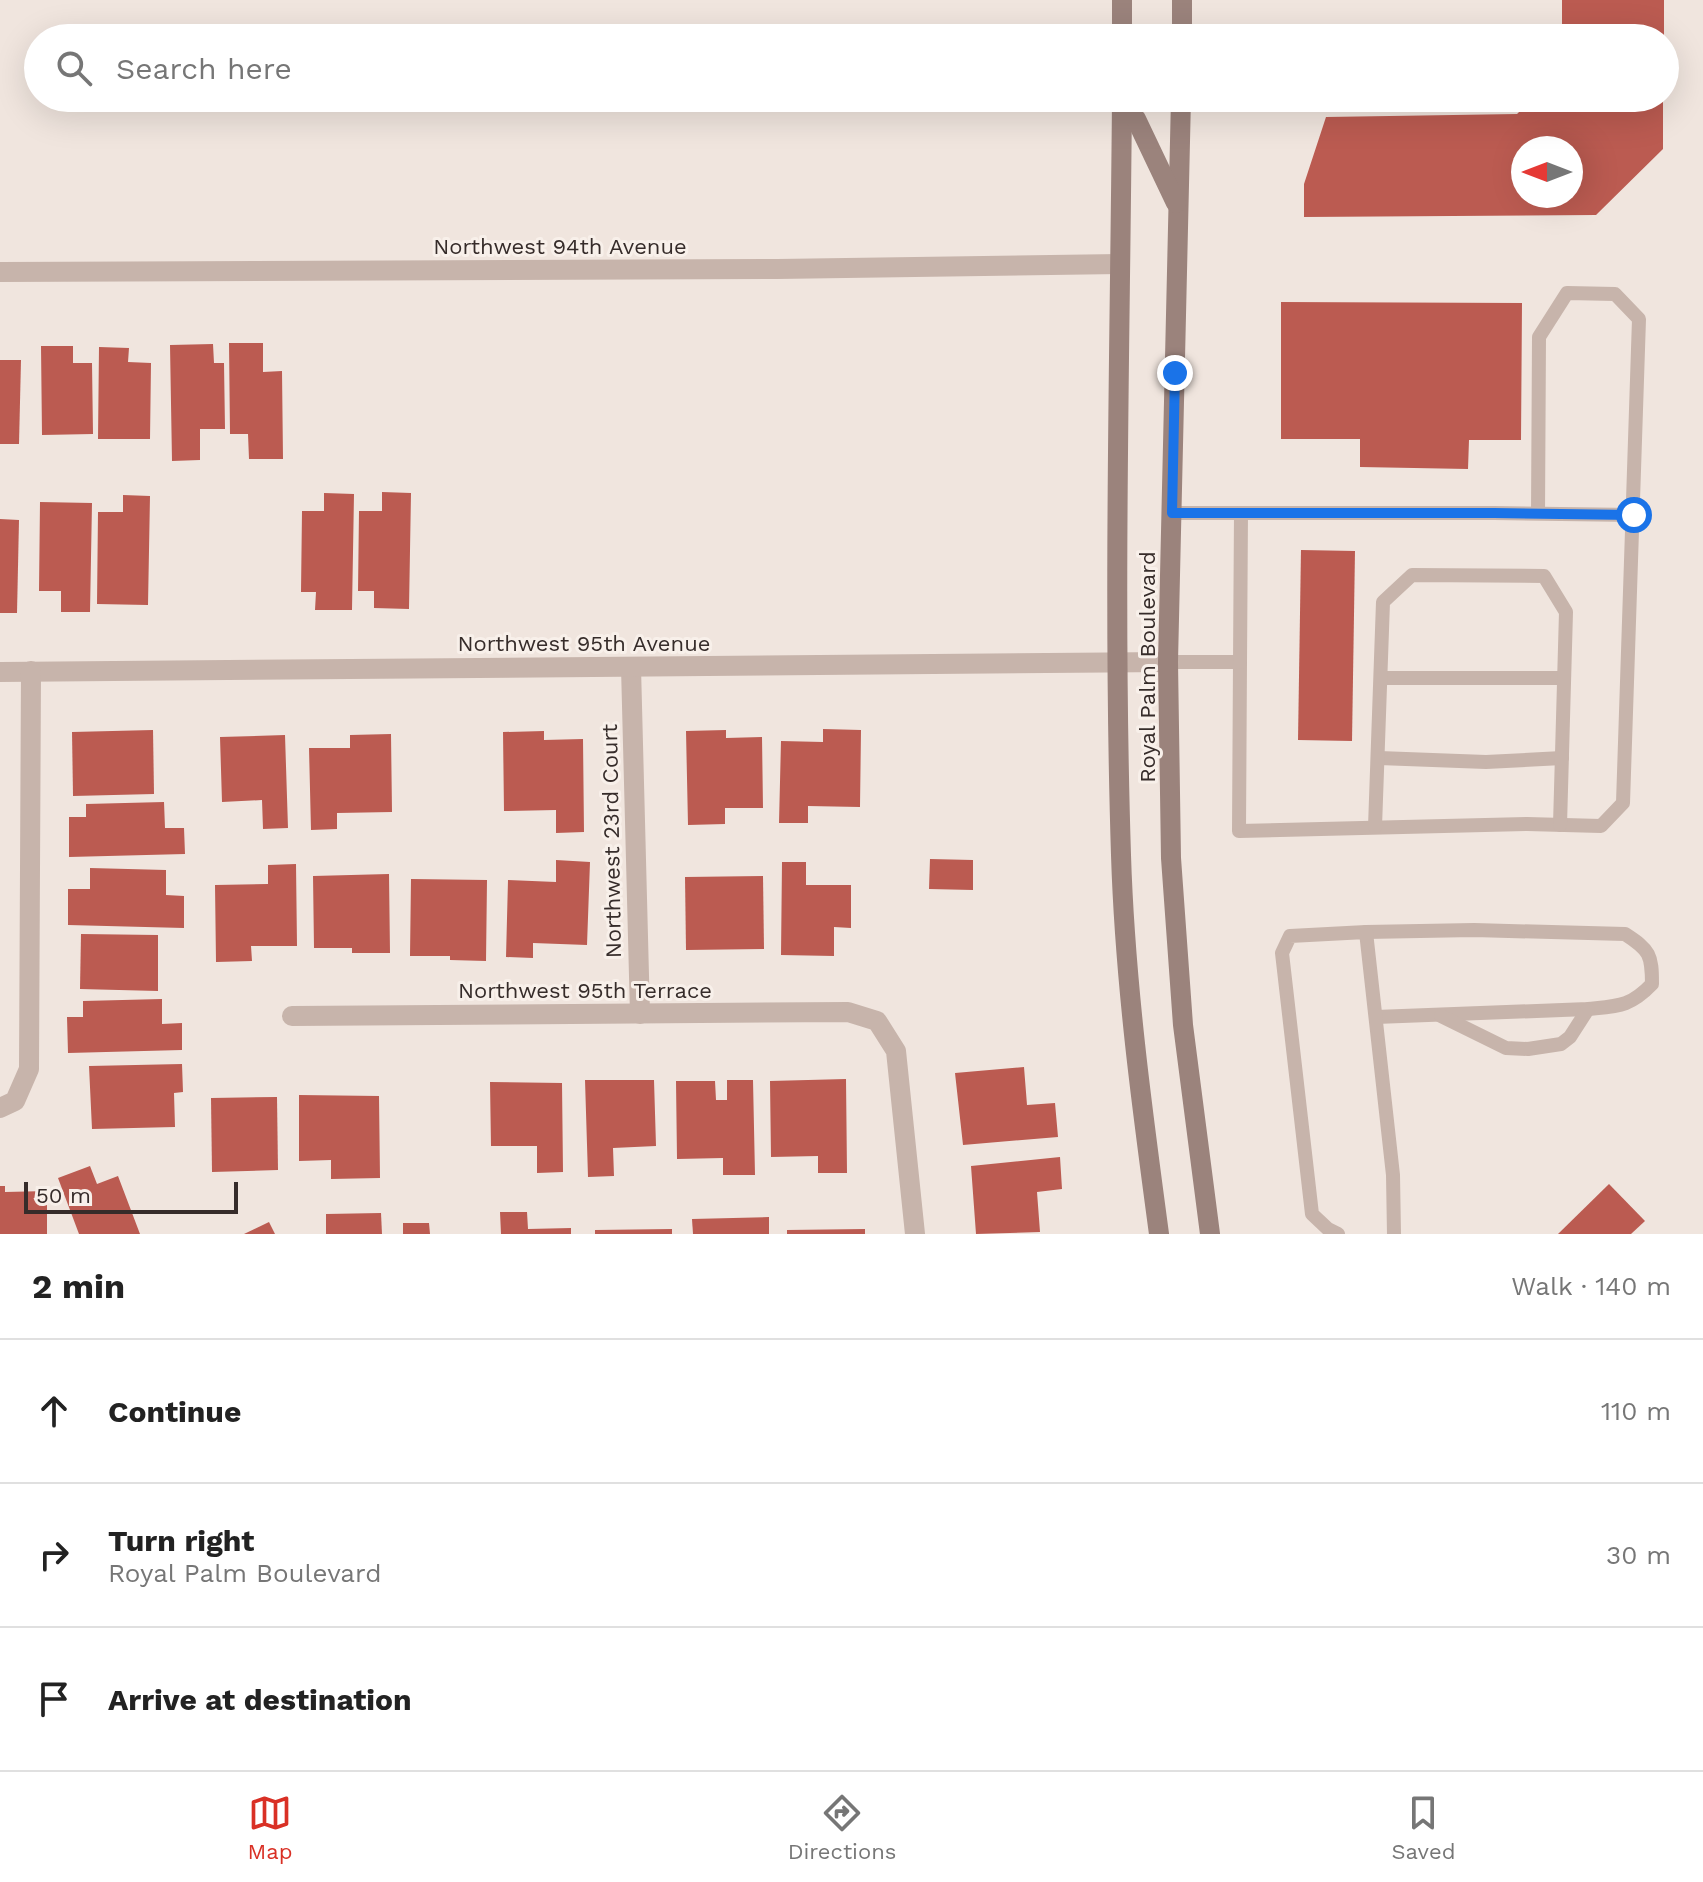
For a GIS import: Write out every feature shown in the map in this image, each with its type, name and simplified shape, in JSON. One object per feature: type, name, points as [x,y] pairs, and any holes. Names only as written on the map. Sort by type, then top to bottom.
[{"type":"main road","points":[[1122,0],[1122,24]]},
{"type":"main road","points":[[1182,0],[1182,24]]},
{"type":"main road","name":"Royal Palm Boulevard","points":[[1115,112],[1120,264],[1118,663],[1121,857],[1132,1029],[1159,1234]]},
{"type":"main road","points":[[1128,112],[1136,119],[1179,211]]},
{"type":"main road","name":"Royal Palm Boulevard","points":[[1181,112],[1168,662],[1171,858],[1183,1025],[1210,1234]]},
{"type":"street","name":"Northwest 94th Avenue","points":[[0,272],[761,270],[1120,264]]},
{"type":"street","name":"Northwest 95th Avenue","points":[[0,672],[1168,662]]},
{"type":"street","name":"Northwest 23rd Court","points":[[631,667],[640,1014]]},
{"type":"street","points":[[8,1104],[29,1069],[31,671]]},
{"type":"street","name":"Northwest 95th Terrace","points":[[292,1016],[848,1012],[877,1021],[896,1051],[915,1234]]},
{"type":"lane","points":[[1241,513],[1239,831],[1601,826],[1623,803],[1634,515],[1639,319],[1615,294],[1567,293],[1539,337],[1538,513]]},
{"type":"lane","points":[[1172,513],[1634,515]]},
{"type":"lane","points":[[1375,827],[1383,602],[1412,575],[1544,576],[1566,612],[1560,825]]},
{"type":"lane","points":[[1168,662],[1240,662]]},
{"type":"lane","points":[[1381,678],[1564,678]]},
{"type":"lane","points":[[1379,758],[1486,762],[1562,758]]},
{"type":"lane","points":[[1338,1234],[1312,1214],[1282,953],[1290,936],[1474,930],[1625,934],[1640,943],[1652,958],[1652,984],[1637,999],[1618,1006],[1376,1017]]},
{"type":"lane","points":[[1366,932],[1393,1175],[1394,1234]]},
{"type":"lane","points":[[1437,1014],[1506,1048],[1528,1049],[1561,1044],[1570,1037],[1588,1009]]},
{"type":"building","points":[[1562,0],[1664,0],[1664,24],[1562,24]]},
{"type":"building","points":[[1663,112],[1663,149],[1596,215],[1304,217],[1304,184],[1326,117]]},
{"type":"building","points":[[1281,302],[1522,303],[1521,440],[1469,440],[1468,469],[1360,467],[1360,439],[1281,439]]},
{"type":"building","points":[[229,343],[263,343],[263,372],[282,371],[283,459],[249,459],[248,434],[230,434]]},
{"type":"building","points":[[213,344],[214,363],[224,363],[225,429],[200,429],[200,460],[172,461],[170,345]]},
{"type":"building","points":[[41,346],[73,346],[73,363],[92,363],[93,434],[42,435]]},
{"type":"building","points":[[99,347],[129,348],[128,362],[151,363],[150,439],[98,439]]},
{"type":"building","points":[[0,360],[21,360],[19,444],[0,444]]},
{"type":"building","points":[[382,492],[411,493],[409,609],[374,608],[374,591],[358,591],[359,511],[382,511]]},
{"type":"building","points":[[324,493],[354,494],[352,610],[315,610],[316,592],[301,592],[302,511],[324,511]]},
{"type":"building","points":[[123,495],[150,496],[148,605],[97,604],[98,512],[123,512]]},
{"type":"building","points":[[40,502],[92,503],[90,612],[61,612],[61,591],[39,591]]},
{"type":"building","points":[[0,519],[19,520],[17,613],[0,613]]},
{"type":"building","points":[[1301,550],[1355,551],[1352,741],[1298,740]]},
{"type":"building","points":[[823,729],[861,730],[860,807],[808,806],[808,823],[779,823],[781,741],[823,742]]},
{"type":"building","points":[[153,730],[154,794],[73,796],[72,732]]},
{"type":"building","points":[[726,730],[726,738],[762,737],[763,808],[725,808],[725,824],[688,825],[686,731]]},
{"type":"building","points":[[544,731],[544,740],[583,739],[584,832],[556,833],[556,810],[504,811],[503,732]]},
{"type":"building","points":[[391,734],[392,812],[337,813],[337,829],[311,830],[309,748],[350,748],[350,735]]},
{"type":"building","points":[[285,735],[288,828],[263,829],[262,800],[222,802],[220,737]]},
{"type":"building","points":[[164,802],[165,828],[184,828],[185,854],[69,857],[69,817],[86,817],[86,804]]},
{"type":"building","points":[[930,859],[973,860],[973,890],[929,889]]},
{"type":"building","points":[[556,860],[590,862],[587,945],[533,943],[533,958],[506,957],[508,880],[556,882]]},
{"type":"building","points":[[782,862],[806,862],[806,885],[851,885],[851,928],[834,927],[834,956],[781,955]]},
{"type":"building","points":[[296,864],[297,946],[251,946],[252,961],[216,962],[215,885],[268,884],[268,865]]},
{"type":"building","points":[[90,868],[166,870],[166,895],[184,896],[184,928],[68,925],[68,889],[90,889]]},
{"type":"building","points":[[389,874],[390,953],[352,953],[352,948],[314,948],[313,876]]},
{"type":"building","points":[[763,876],[764,949],[686,950],[685,877]]},
{"type":"building","points":[[411,879],[487,880],[486,961],[450,960],[450,956],[410,956]]},
{"type":"building","points":[[81,934],[158,935],[158,991],[80,989]]},
{"type":"building","points":[[162,999],[162,1024],[182,1023],[182,1050],[68,1053],[67,1017],[83,1017],[83,1001]]},
{"type":"building","points":[[182,1064],[183,1092],[174,1093],[175,1127],[92,1129],[89,1066]]},
{"type":"building","points":[[1024,1067],[1027,1105],[1055,1103],[1058,1137],[963,1145],[955,1073]]},
{"type":"building","points":[[846,1079],[847,1173],[818,1173],[818,1156],[771,1157],[770,1081]]},
{"type":"building","points":[[585,1080],[654,1080],[656,1146],[613,1148],[614,1176],[588,1177]]},
{"type":"building","points":[[727,1080],[753,1080],[755,1175],[723,1175],[723,1158],[677,1159],[676,1081],[715,1081],[716,1100],[727,1100]]},
{"type":"building","points":[[490,1082],[562,1083],[563,1172],[537,1173],[537,1146],[491,1146]]},
{"type":"building","points":[[299,1095],[379,1096],[380,1178],[331,1179],[331,1160],[299,1161]]},
{"type":"building","points":[[277,1097],[278,1170],[212,1172],[211,1098]]},
{"type":"building","points":[[1060,1157],[1062,1189],[1037,1192],[1040,1232],[976,1234],[971,1166]]},
{"type":"building","points":[[90,1166],[97,1184],[118,1176],[140,1234],[79,1234],[58,1178]]},
{"type":"building","points":[[1609,1184],[1645,1221],[1631,1234],[1558,1234]]},
{"type":"building","points":[[0,1186],[5,1186],[5,1192],[47,1191],[47,1234],[0,1234]]},
{"type":"building","points":[[500,1212],[527,1212],[528,1229],[571,1228],[571,1234],[501,1234]]},
{"type":"building","points":[[381,1213],[382,1234],[326,1234],[326,1214]]},
{"type":"building","points":[[769,1217],[769,1234],[693,1234],[692,1219]]},
{"type":"building","points":[[269,1222],[275,1234],[244,1234]]},
{"type":"building","points":[[403,1223],[429,1223],[430,1234],[403,1234]]},
{"type":"building","points":[[672,1229],[672,1234],[595,1234],[595,1230]]},
{"type":"building","points":[[865,1229],[865,1234],[787,1234],[787,1230]]},
{"type":"route","points":[[1175,373],[1172,513],[1634,515]]}]
